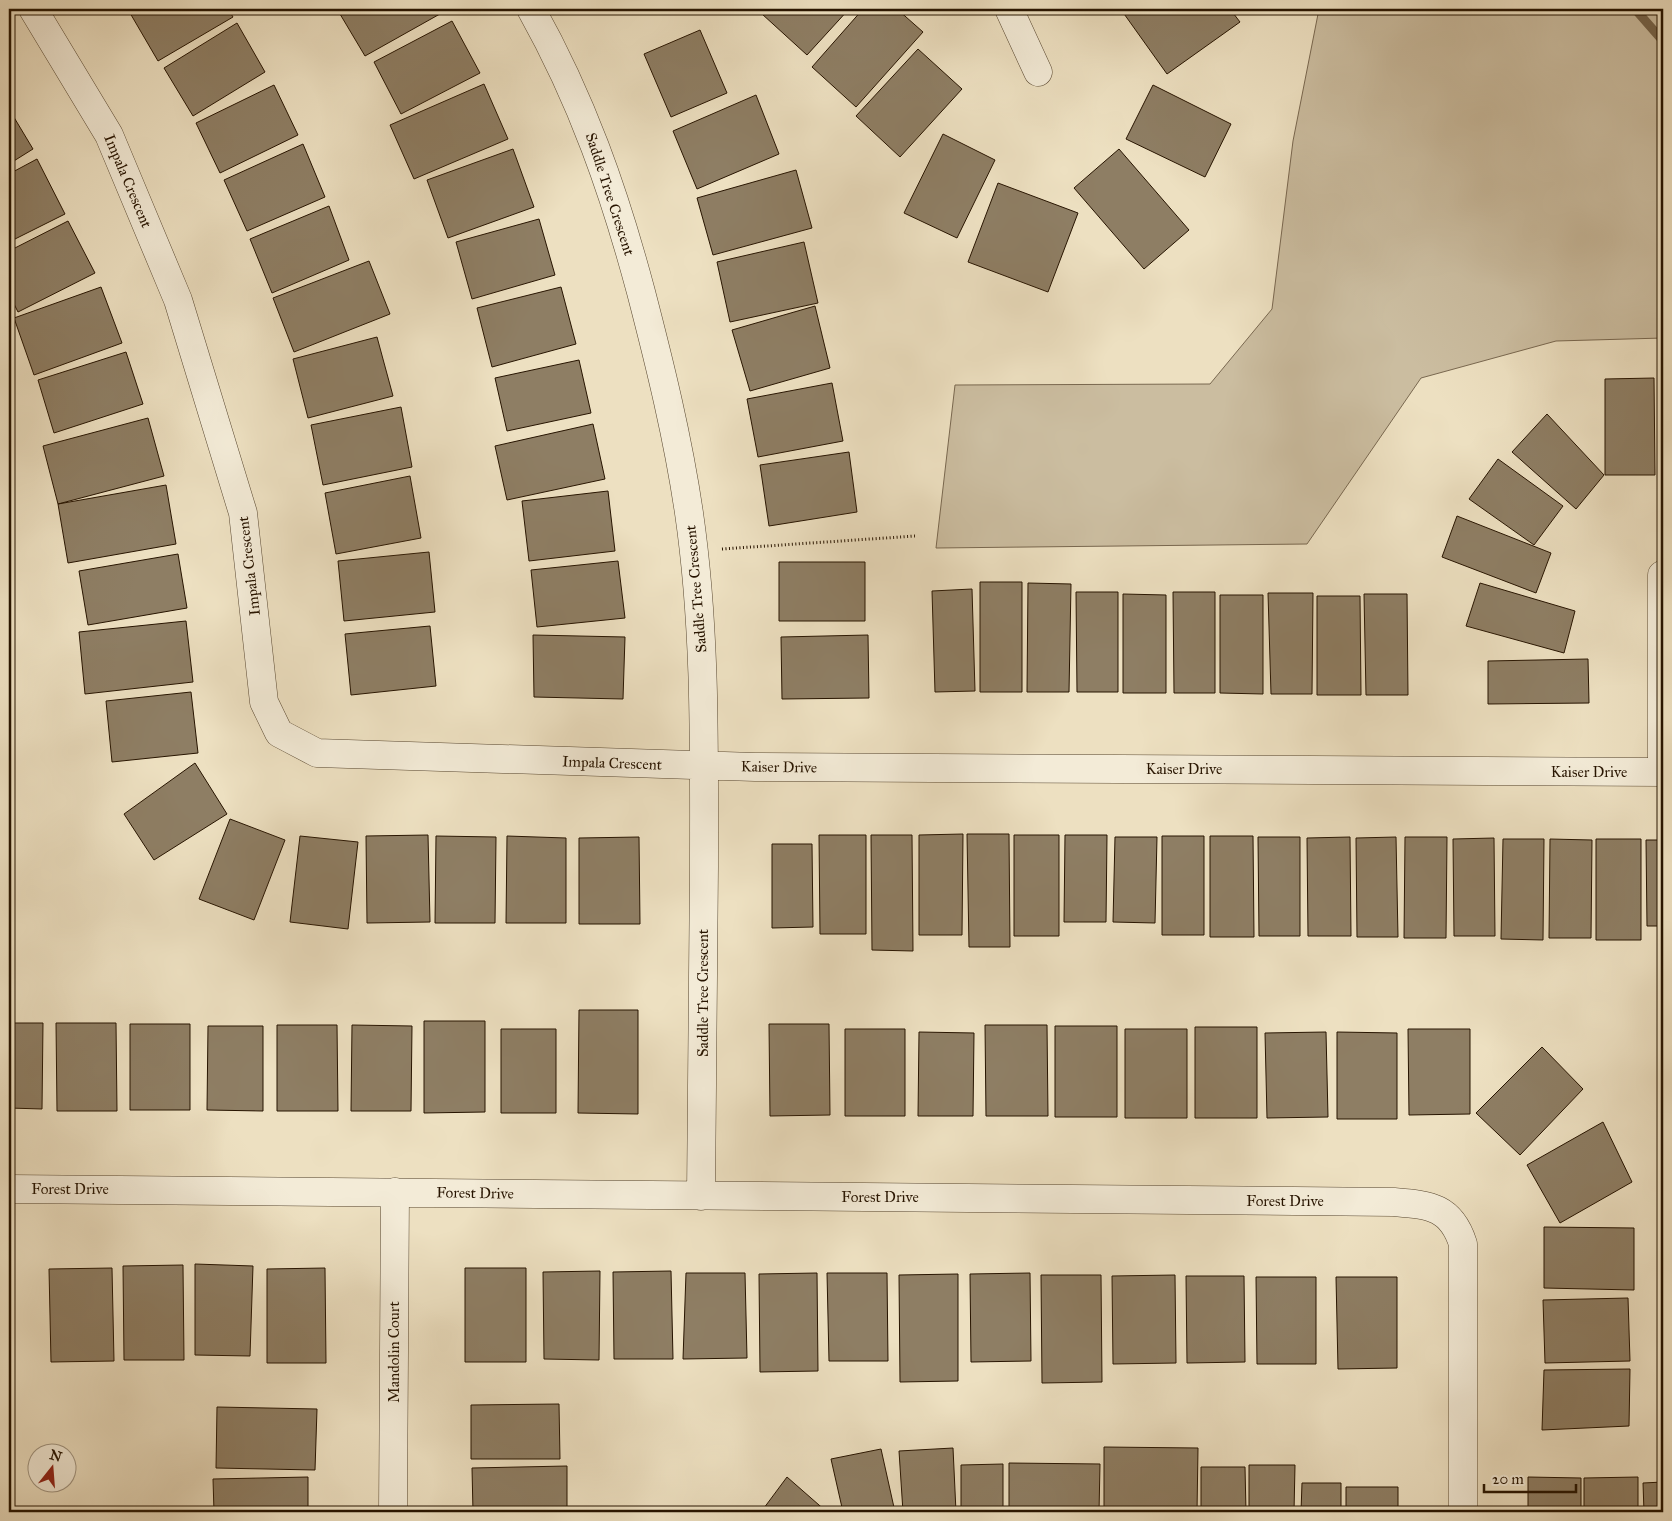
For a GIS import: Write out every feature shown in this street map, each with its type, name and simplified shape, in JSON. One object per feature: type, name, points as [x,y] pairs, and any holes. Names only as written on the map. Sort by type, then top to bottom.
[{"type":"street","name":"Impala Crescent","points":[[32,9],[109,135],[178,300],[244,513],[264,702],[279,733],[317,753],[704,766]]},
{"type":"street","name":"Saddle Tree Crescent","points":[[531,9],[564,69],[594,140],[623,223],[672,417],[689,511],[701,636],[704,766],[701,1196]]},
{"type":"street","points":[[1009,9],[1038,72]]},
{"type":"street","points":[[1662,575],[1662,772]]},
{"type":"street","name":"Kaiser Drive","points":[[704,766],[1662,772]]},
{"type":"street","name":"Forest Drive","points":[[9,1189],[1394,1202],[1422,1204],[1445,1212],[1458,1227],[1465,1258],[1463,1512]]},
{"type":"street","name":"Mandolin Court","points":[[392,1512],[395,1192]]},
{"type":"path","points":[[694,551],[916,536]]},
{"type":"shaded area","points":[[1319,9],[1663,9],[1663,338],[1556,341],[1421,378],[1307,544],[936,548],[955,385],[1210,384],[1272,309],[1293,141]]},
{"type":"building","points":[[138,9],[228,9],[233,17],[158,61],[130,13]]},
{"type":"building","points":[[337,9],[446,9],[447,10],[365,56]]},
{"type":"building","points":[[767,9],[849,9],[807,55],[762,14]]},
{"type":"building","points":[[863,9],[897,9],[923,32],[856,107],[812,67]]},
{"type":"building","points":[[1125,9],[1230,9],[1240,22],[1167,74],[1122,11]]},
{"type":"building","points":[[452,21],[480,73],[401,114],[374,62]]},
{"type":"building","points":[[237,23],[265,72],[193,116],[164,68]]},
{"type":"building","points":[[700,30],[727,93],[671,117],[644,54]]},
{"type":"building","points":[[918,49],[962,89],[900,157],[856,116]]},
{"type":"building","points":[[484,84],[508,139],[414,179],[390,125]]},
{"type":"building","points":[[274,85],[298,135],[220,173],[196,123]]},
{"type":"building","points":[[1153,85],[1231,124],[1205,177],[1126,139]]},
{"type":"building","points":[[756,95],[779,154],[697,189],[673,131]]},
{"type":"building","points":[[9,109],[33,149],[9,164]]},
{"type":"building","points":[[943,134],[995,160],[957,238],[904,213]]},
{"type":"building","points":[[303,144],[325,197],[247,231],[224,180]]},
{"type":"building","points":[[513,149],[534,207],[448,238],[427,180]]},
{"type":"building","points":[[1119,149],[1189,230],[1144,269],[1074,188]]},
{"type":"building","points":[[37,159],[65,214],[9,242],[9,174]]},
{"type":"building","points":[[796,170],[812,228],[713,255],[697,198]]},
{"type":"building","points":[[998,183],[1078,213],[1048,292],[968,262]]},
{"type":"building","points":[[329,206],[349,260],[272,293],[250,239]]},
{"type":"building","points":[[539,219],[555,275],[472,299],[456,242]]},
{"type":"building","points":[[68,221],[95,273],[18,312],[9,294],[9,251]]},
{"type":"building","points":[[804,242],[818,303],[730,322],[717,262]]},
{"type":"building","points":[[369,261],[390,314],[294,352],[273,298]]},
{"type":"building","points":[[101,287],[122,343],[34,375],[14,318]]},
{"type":"building","points":[[561,287],[576,344],[492,367],[477,308]]},
{"type":"building","points":[[815,306],[830,368],[750,391],[732,330]]},
{"type":"building","points":[[377,337],[393,396],[308,418],[293,359]]},
{"type":"building","points":[[126,352],[143,404],[54,433],[38,380]]},
{"type":"building","points":[[579,360],[591,413],[507,431],[495,378]]},
{"type":"building","points":[[1654,378],[1655,475],[1605,475],[1605,379]]},
{"type":"building","points":[[832,383],[843,441],[758,457],[747,399]]},
{"type":"building","points":[[401,407],[412,467],[323,485],[311,425]]},
{"type":"building","points":[[1547,414],[1604,475],[1576,509],[1512,452]]},
{"type":"building","points":[[148,418],[164,476],[58,504],[43,446]]},
{"type":"building","points":[[593,424],[605,479],[507,500],[495,446]]},
{"type":"building","points":[[849,452],[857,512],[769,526],[760,465]]},
{"type":"building","points":[[1498,459],[1563,506],[1534,545],[1469,499]]},
{"type":"building","points":[[410,476],[421,538],[336,554],[325,493]]},
{"type":"building","points":[[166,485],[176,544],[68,563],[58,504]]},
{"type":"building","points":[[608,491],[615,551],[529,561],[522,501]]},
{"type":"building","points":[[1457,516],[1551,553],[1536,593],[1442,557]]},
{"type":"building","points":[[429,552],[435,612],[344,621],[338,561]]},
{"type":"building","points":[[178,554],[187,608],[88,625],[79,571]]},
{"type":"building","points":[[618,561],[625,618],[537,627],[531,570]]},
{"type":"building","points":[[779,562],[865,562],[865,621],[779,621]]},
{"type":"building","points":[[980,582],[1022,582],[1022,692],[980,692]]},
{"type":"building","points":[[1028,583],[1071,584],[1069,692],[1027,692]]},
{"type":"building","points":[[1480,583],[1575,611],[1564,653],[1466,626]]},
{"type":"building","points":[[972,589],[975,691],[935,692],[932,591]]},
{"type":"building","points":[[1076,592],[1118,592],[1118,692],[1077,692]]},
{"type":"building","points":[[1173,592],[1215,592],[1215,693],[1174,693]]},
{"type":"building","points":[[1268,593],[1313,593],[1312,694],[1271,694]]},
{"type":"building","points":[[1123,594],[1166,595],[1166,693],[1123,693]]},
{"type":"building","points":[[1364,594],[1407,594],[1408,695],[1366,695]]},
{"type":"building","points":[[1220,595],[1263,595],[1263,694],[1220,693]]},
{"type":"building","points":[[1317,596],[1360,596],[1361,695],[1317,695]]},
{"type":"building","points":[[186,621],[193,682],[85,694],[79,632]]},
{"type":"building","points":[[430,626],[436,686],[351,695],[345,634]]},
{"type":"building","points":[[533,635],[625,637],[623,699],[534,697]]},
{"type":"building","points":[[868,635],[869,698],[782,699],[781,637]]},
{"type":"building","points":[[1588,659],[1589,703],[1488,704],[1488,661]]},
{"type":"building","points":[[191,692],[198,753],[112,762],[106,701]]},
{"type":"building","points":[[195,763],[227,814],[154,860],[124,814]]},
{"type":"building","points":[[230,819],[285,840],[254,920],[199,899]]},
{"type":"building","points":[[963,834],[962,935],[919,935],[919,835]]},
{"type":"building","points":[[967,834],[1009,834],[1010,947],[969,947]]},
{"type":"building","points":[[428,835],[430,922],[367,923],[366,836]]},
{"type":"building","points":[[819,835],[866,835],[866,934],[820,934]]},
{"type":"building","points":[[871,835],[912,835],[913,951],[872,950]]},
{"type":"building","points":[[1014,835],[1059,835],[1059,936],[1014,936]]},
{"type":"building","points":[[1065,835],[1107,835],[1106,922],[1064,922]]},
{"type":"building","points":[[300,836],[358,842],[348,929],[290,922]]},
{"type":"building","points":[[436,836],[496,837],[495,923],[435,923]]},
{"type":"building","points":[[507,836],[566,838],[566,923],[506,923]]},
{"type":"building","points":[[1162,836],[1204,836],[1204,935],[1162,935]]},
{"type":"building","points":[[1210,836],[1253,836],[1254,937],[1210,937]]},
{"type":"building","points":[[639,837],[640,924],[579,924],[579,838]]},
{"type":"building","points":[[1115,837],[1157,837],[1155,923],[1113,922]]},
{"type":"building","points":[[1258,837],[1300,837],[1300,936],[1259,936]]},
{"type":"building","points":[[1350,837],[1351,936],[1308,936],[1307,838]]},
{"type":"building","points":[[1396,837],[1398,937],[1357,937],[1356,838]]},
{"type":"building","points":[[1405,837],[1447,837],[1446,938],[1404,938]]},
{"type":"building","points":[[1494,838],[1495,936],[1454,936],[1453,839]]},
{"type":"building","points":[[1503,839],[1544,839],[1543,940],[1501,939]]},
{"type":"building","points":[[1550,839],[1592,840],[1591,938],[1549,938]]},
{"type":"building","points":[[1596,839],[1641,839],[1641,940],[1596,940]]},
{"type":"building","points":[[1646,840],[1663,840],[1663,926],[1647,926]]},
{"type":"building","points":[[772,844],[812,844],[813,927],[772,928]]},
{"type":"building","points":[[579,1010],[638,1010],[638,1114],[578,1113]]},
{"type":"building","points":[[424,1021],[485,1021],[485,1112],[424,1113]]},
{"type":"building","points":[[9,1023],[43,1023],[42,1109],[9,1108]]},
{"type":"building","points":[[56,1023],[116,1023],[117,1111],[57,1111]]},
{"type":"building","points":[[130,1024],[190,1024],[190,1110],[130,1110]]},
{"type":"building","points":[[769,1024],[829,1024],[830,1115],[770,1116]]},
{"type":"building","points":[[277,1025],[337,1025],[338,1111],[277,1111]]},
{"type":"building","points":[[352,1025],[412,1026],[411,1111],[351,1111]]},
{"type":"building","points":[[985,1025],[1047,1025],[1048,1116],[986,1116]]},
{"type":"building","points":[[208,1026],[263,1026],[263,1111],[207,1110]]},
{"type":"building","points":[[1055,1026],[1117,1026],[1117,1117],[1055,1117]]},
{"type":"building","points":[[1195,1027],[1257,1027],[1257,1118],[1195,1118]]},
{"type":"building","points":[[501,1029],[556,1029],[556,1113],[501,1113]]},
{"type":"building","points":[[845,1029],[905,1029],[905,1116],[845,1116]]},
{"type":"building","points":[[1125,1029],[1187,1029],[1187,1118],[1125,1118]]},
{"type":"building","points":[[1408,1029],[1470,1029],[1470,1114],[1409,1115]]},
{"type":"building","points":[[919,1032],[974,1033],[973,1116],[918,1116]]},
{"type":"building","points":[[1326,1032],[1328,1117],[1267,1118],[1265,1033]]},
{"type":"building","points":[[1337,1032],[1397,1033],[1397,1119],[1337,1119]]},
{"type":"building","points":[[1542,1047],[1583,1089],[1520,1155],[1476,1113]]},
{"type":"building","points":[[1603,1122],[1632,1182],[1560,1223],[1527,1165]]},
{"type":"building","points":[[1544,1227],[1634,1228],[1634,1290],[1544,1288]]},
{"type":"building","points":[[195,1264],[253,1266],[250,1356],[195,1355]]},
{"type":"building","points":[[183,1265],[184,1360],[124,1360],[123,1266]]},
{"type":"building","points":[[112,1268],[114,1361],[51,1362],[49,1269]]},
{"type":"building","points":[[325,1268],[326,1363],[267,1363],[267,1269]]},
{"type":"building","points":[[465,1268],[526,1268],[526,1362],[465,1362]]},
{"type":"building","points":[[600,1271],[599,1360],[544,1359],[543,1272]]},
{"type":"building","points":[[671,1271],[673,1359],[614,1359],[613,1272]]},
{"type":"building","points":[[686,1273],[745,1273],[747,1358],[683,1359]]},
{"type":"building","points":[[817,1273],[818,1371],[760,1372],[759,1274]]},
{"type":"building","points":[[827,1273],[887,1273],[888,1361],[829,1361]]},
{"type":"building","points":[[1030,1273],[1031,1361],[971,1362],[970,1274]]},
{"type":"building","points":[[958,1274],[958,1381],[900,1382],[899,1275]]},
{"type":"building","points":[[1041,1275],[1101,1275],[1102,1382],[1042,1383]]},
{"type":"building","points":[[1175,1275],[1176,1363],[1113,1364],[1112,1276]]},
{"type":"building","points":[[1186,1276],[1244,1276],[1245,1362],[1187,1363]]},
{"type":"building","points":[[1256,1277],[1316,1277],[1316,1364],[1257,1364]]},
{"type":"building","points":[[1336,1277],[1397,1277],[1397,1368],[1338,1369]]},
{"type":"building","points":[[1628,1298],[1630,1361],[1545,1363],[1543,1300]]},
{"type":"building","points":[[1630,1369],[1629,1426],[1542,1430],[1544,1370]]},
{"type":"building","points":[[559,1404],[560,1459],[471,1459],[471,1405]]},
{"type":"building","points":[[217,1407],[317,1409],[315,1470],[216,1468]]},
{"type":"building","points":[[1104,1447],[1198,1448],[1197,1512],[1104,1512]]},
{"type":"building","points":[[953,1448],[956,1512],[903,1512],[899,1451]]},
{"type":"building","points":[[881,1449],[895,1512],[843,1512],[831,1459]]},
{"type":"building","points":[[1009,1463],[1100,1464],[1099,1512],[1009,1512]]},
{"type":"building","points":[[1003,1464],[1003,1512],[961,1512],[961,1465]]},
{"type":"building","points":[[1249,1465],[1295,1465],[1294,1512],[1249,1512]]},
{"type":"building","points":[[567,1466],[567,1512],[473,1512],[472,1468]]},
{"type":"building","points":[[1201,1467],[1245,1467],[1246,1512],[1201,1512]]},
{"type":"building","points":[[308,1477],[308,1512],[214,1512],[213,1479]]},
{"type":"building","points":[[787,1477],[827,1512],[761,1512]]},
{"type":"building","points":[[1528,1477],[1581,1478],[1581,1512],[1528,1512]]},
{"type":"building","points":[[1638,1477],[1638,1512],[1584,1512],[1584,1478]]},
{"type":"building","points":[[1663,1482],[1663,1512],[1644,1512],[1643,1483]]},
{"type":"building","points":[[1302,1483],[1341,1483],[1341,1512],[1301,1512]]},
{"type":"building","points":[[1346,1487],[1398,1487],[1398,1512],[1346,1512]]},
{"type":"waterway","points":[[1635,9],[1663,41]]}]
